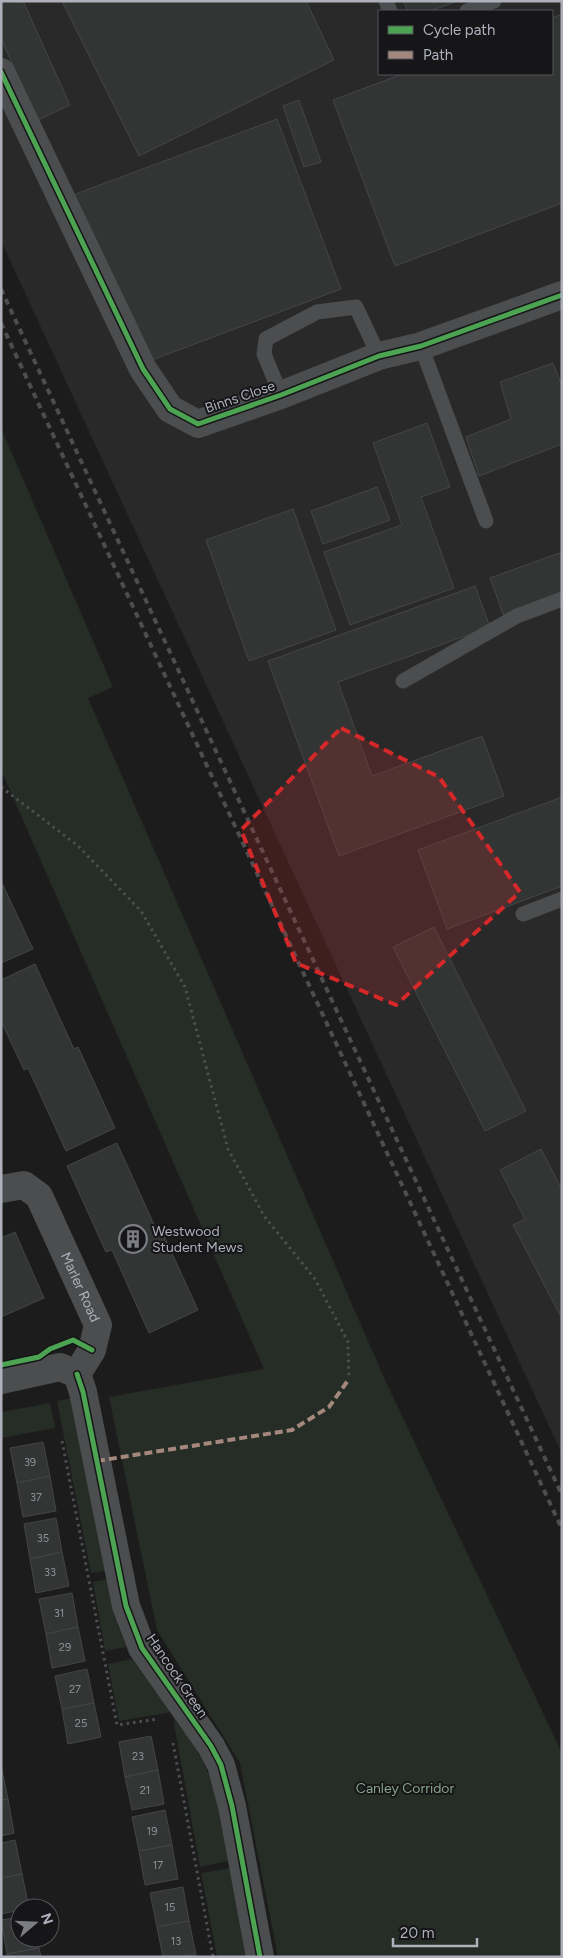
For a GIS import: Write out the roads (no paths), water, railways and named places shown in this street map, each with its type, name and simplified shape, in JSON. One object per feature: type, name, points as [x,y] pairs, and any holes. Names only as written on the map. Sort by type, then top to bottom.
[{"type":"street","name":"Binns Close","points":[[1,72],[143,369],[170,409],[198,424],[281,395],[379,356],[420,346],[562,296]]},
{"type":"street","name":"Marler Road","points":[[1,1189],[24,1185],[39,1196],[98,1325],[92,1350],[76,1374]]},
{"type":"street","points":[[1,1380],[60,1367],[76,1374]]},
{"type":"street","name":"Hancock Green","points":[[76,1374],[83,1392],[126,1606],[142,1648],[211,1746],[221,1765],[232,1806],[260,1957]]},
{"type":"lane","points":[[470,10],[494,1]]},
{"type":"lane","points":[[281,395],[264,354],[266,339],[317,312],[356,307],[379,356]]},
{"type":"lane","points":[[420,346],[486,521]]},
{"type":"lane","points":[[403,681],[517,616],[562,599]]},
{"type":"lane","points":[[523,914],[562,899]]},
{"type":"railway","points":[[1,289],[562,1495]]},
{"type":"railway","points":[[1,323],[562,1529]]},
{"type":"place","name":"Westwood Student Mews","points":[[133,1239]]},
{"type":"park label","name":"Canley Corridor","points":[[405,1788]]}]
